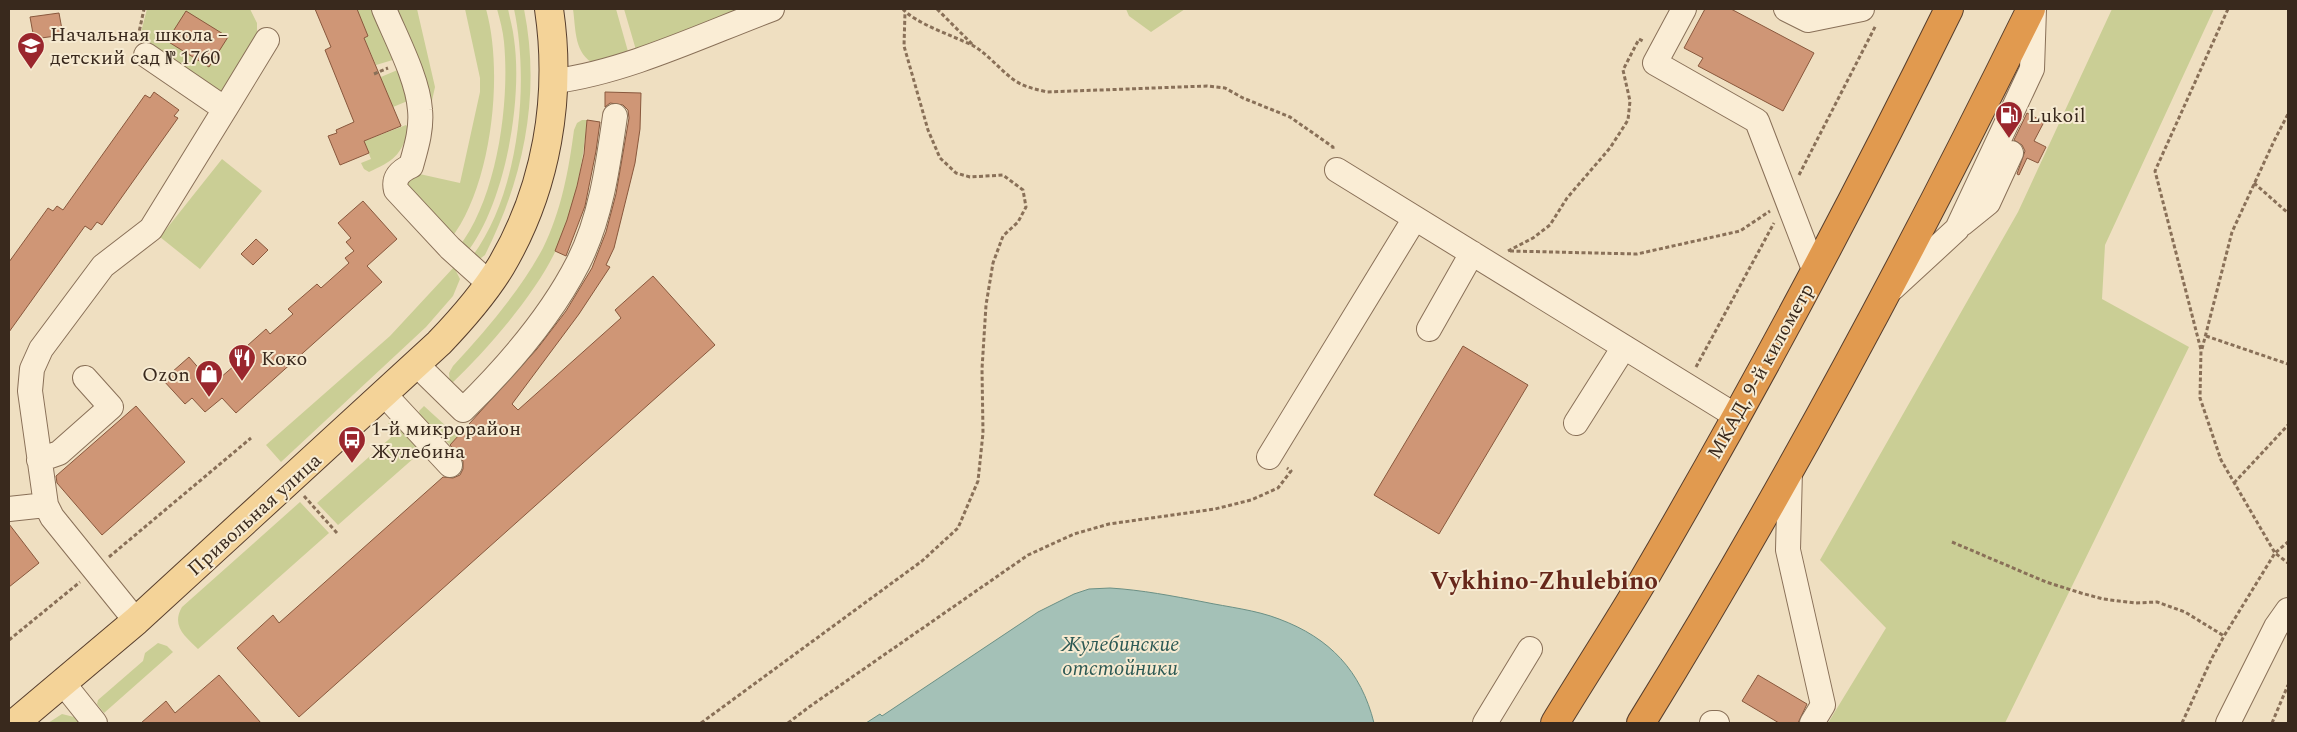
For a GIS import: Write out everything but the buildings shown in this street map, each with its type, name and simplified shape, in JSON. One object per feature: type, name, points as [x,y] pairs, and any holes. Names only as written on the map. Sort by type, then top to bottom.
[{"type":"highway","name":"МКАД, 9-й километр","points":[[1554,723],[1640,585],[1736,416],[1881,148],[1949,9]]},
{"type":"highway","points":[[1641,723],[1703,622],[1790,470],[1886,295],[1946,181],[2032,9]]},
{"type":"main road","name":"Привольная улица","points":[[15,723],[136,621],[290,481],[467,314],[490,284],[518,234],[534,193],[550,125],[555,82],[550,9]]},
{"type":"street","points":[[384,9],[418,92],[420,110],[420,124],[411,166],[404,169],[397,176],[394,183],[396,190],[450,248],[490,284]]},
{"type":"street","points":[[555,82],[582,78],[634,61],[772,9]]},
{"type":"street","points":[[1684,9],[1655,63],[1757,121],[1815,272]]},
{"type":"street","points":[[1786,9],[1808,20],[1862,9]]},
{"type":"street","points":[[1886,295],[1957,229],[2032,69],[2032,9]]},
{"type":"street","points":[[136,621],[52,517],[46,505],[30,380],[35,360],[41,349],[103,266],[151,228],[268,40]]},
{"type":"street","points":[[146,55],[225,109]]},
{"type":"street","points":[[416,364],[463,410],[487,387],[526,340],[557,300],[579,262],[602,193],[615,116]]},
{"type":"street","points":[[1337,170],[1736,416]]},
{"type":"street","points":[[1269,457],[1415,218]]},
{"type":"street","points":[[1429,329],[1472,254]]},
{"type":"street","points":[[1576,423],[1624,347]]},
{"type":"street","points":[[39,460],[59,453],[111,407],[85,378]]},
{"type":"street","points":[[384,394],[450,465]]},
{"type":"street","points":[[1790,470],[1788,550],[1823,705],[1812,723]]},
{"type":"street","points":[[9,509],[46,505]]},
{"type":"street","points":[[2228,723],[2276,627],[2288,610]]},
{"type":"street","points":[[1485,723],[1530,648]]},
{"type":"street","points":[[63,683],[95,723]]},
{"type":"street","points":[[1712,723],[1717,723]]},
{"type":"path","points":[[144,9],[138,40],[146,55]]},
{"type":"path","points":[[937,9],[974,46]]},
{"type":"path","points":[[2228,9],[2155,171],[2201,350],[2200,398],[2221,460],[2276,553],[2288,563]]},
{"type":"path","points":[[701,723],[922,561],[958,528],[978,481],[984,433],[982,369],[986,305],[993,264],[1004,236],[1018,222],[1026,207],[1023,190],[1003,175],[970,177],[956,173],[940,158],[928,130],[904,46],[904,10],[974,46],[1014,80],[1030,88],[1047,92],[1207,86],[1225,88],[1243,98],[1290,117],[1333,147],[1337,170]]},
{"type":"path","points":[[1508,251],[1533,238],[1550,224],[1572,192],[1610,148],[1628,120],[1630,101],[1624,70],[1639,39],[1662,51]]},
{"type":"path","points":[[2201,350],[2232,232],[2288,114]]},
{"type":"path","points":[[2254,183],[2288,213]]},
{"type":"path","points":[[1499,248],[1508,251],[1637,254],[1740,232],[1787,199]]},
{"type":"path","points":[[2206,336],[2288,364]]},
{"type":"path","points":[[2234,483],[2288,425]]},
{"type":"path","points":[[9,640],[251,438]]},
{"type":"path","points":[[788,723],[1028,555],[1074,534],[1109,524],[1215,509],[1251,500],[1278,488],[1291,471],[1269,457]]},
{"type":"path","points":[[290,481],[337,533]]},
{"type":"path","points":[[1952,542],[2046,582],[2096,597],[2135,603],[2157,602],[2184,612],[2224,636]]},
{"type":"path","points":[[2182,723],[2224,636],[2276,553],[2288,542]]},
{"type":"path","points":[[2272,723],[2288,684]]},
{"type":"green space","points":[[147,9],[250,9],[257,23],[257,40],[225,91],[218,94],[145,45],[141,32]]},
{"type":"green space","points":[[347,9],[376,9],[396,59],[376,65],[364,38],[368,36],[363,24],[355,27]]},
{"type":"green space","points":[[393,9],[417,9],[435,87],[431,105]]},
{"type":"green space","points":[[465,9],[486,9],[494,65],[494,96],[485,160],[476,191],[464,217],[450,240],[404,181],[415,173],[460,183],[480,92],[480,78]]},
{"type":"green space","points":[[497,9],[508,9],[514,35],[516,92],[513,121],[508,152],[491,209],[479,234],[465,255],[458,248],[471,228],[482,204],[498,150],[502,121],[505,93],[504,38]]},
{"type":"green space","points":[[514,9],[524,9],[529,41],[531,72],[526,135],[519,166],[499,226],[485,255],[481,258],[471,258],[487,232],[500,203],[510,171],[516,138],[521,71],[519,39]]},
{"type":"green space","points":[[573,9],[616,9],[629,55],[595,64],[588,60],[577,41]]},
{"type":"green space","points":[[624,9],[744,9],[636,50]]},
{"type":"green space","points":[[1126,9],[1185,9],[1151,32],[1129,16]]},
{"type":"green space","points":[[2112,9],[2214,9],[2105,245],[2102,299],[2189,347],[2005,723],[1828,723],[1886,628],[1820,560],[2018,212]]},
{"type":"green space","points":[[400,69],[410,100],[393,107],[385,88],[376,79]]},
{"type":"green space","points":[[587,120],[580,170],[573,203],[556,250],[536,285],[509,322],[450,385],[449,373],[453,366],[513,295],[543,248],[555,220],[563,190],[574,130],[577,123]]},
{"type":"green space","points":[[406,125],[409,129],[399,152],[390,161],[369,172],[364,169],[361,163],[371,159],[364,141]]},
{"type":"green space","points":[[222,159],[262,191],[200,269],[160,237]]},
{"type":"green space","points":[[454,267],[460,279],[453,296],[426,327],[281,462],[266,445],[390,336]]},
{"type":"green space","points":[[424,406],[458,437],[450,445],[420,415],[419,411]]},
{"type":"green space","points":[[388,423],[398,424],[423,450],[338,525],[317,503],[396,433]]},
{"type":"green space","points":[[300,502],[329,533],[198,649],[184,635],[179,625],[179,614],[182,607]]},
{"type":"green space","points":[[158,643],[167,646],[173,652],[104,713],[97,704],[98,700],[143,661],[145,653]]},
{"type":"green space","points":[[62,714],[74,717],[80,723],[48,723]]},
{"type":"water","name":"Жулебинские отстойники","points":[[1089,589],[1134,590],[1251,611],[1279,619],[1297,627],[1314,636],[1328,647],[1352,672],[1361,687],[1374,723],[866,723],[880,714],[882,716],[1038,612],[1074,594]]},
{"type":"place","name":"Начальная школа – детский сад № 1760","points":[[31,70]]},
{"type":"place","name":"Lukoil","points":[[2009,139]]},
{"type":"place","name":"Коко","points":[[242,382]]},
{"type":"place","name":"Ozon","points":[[209,398]]},
{"type":"place","name":"1-й микрорайон Жулебина","points":[[352,464]]},
{"type":"district","name":"Vykhino-Zhulebino","points":[[1544,580]]}]
